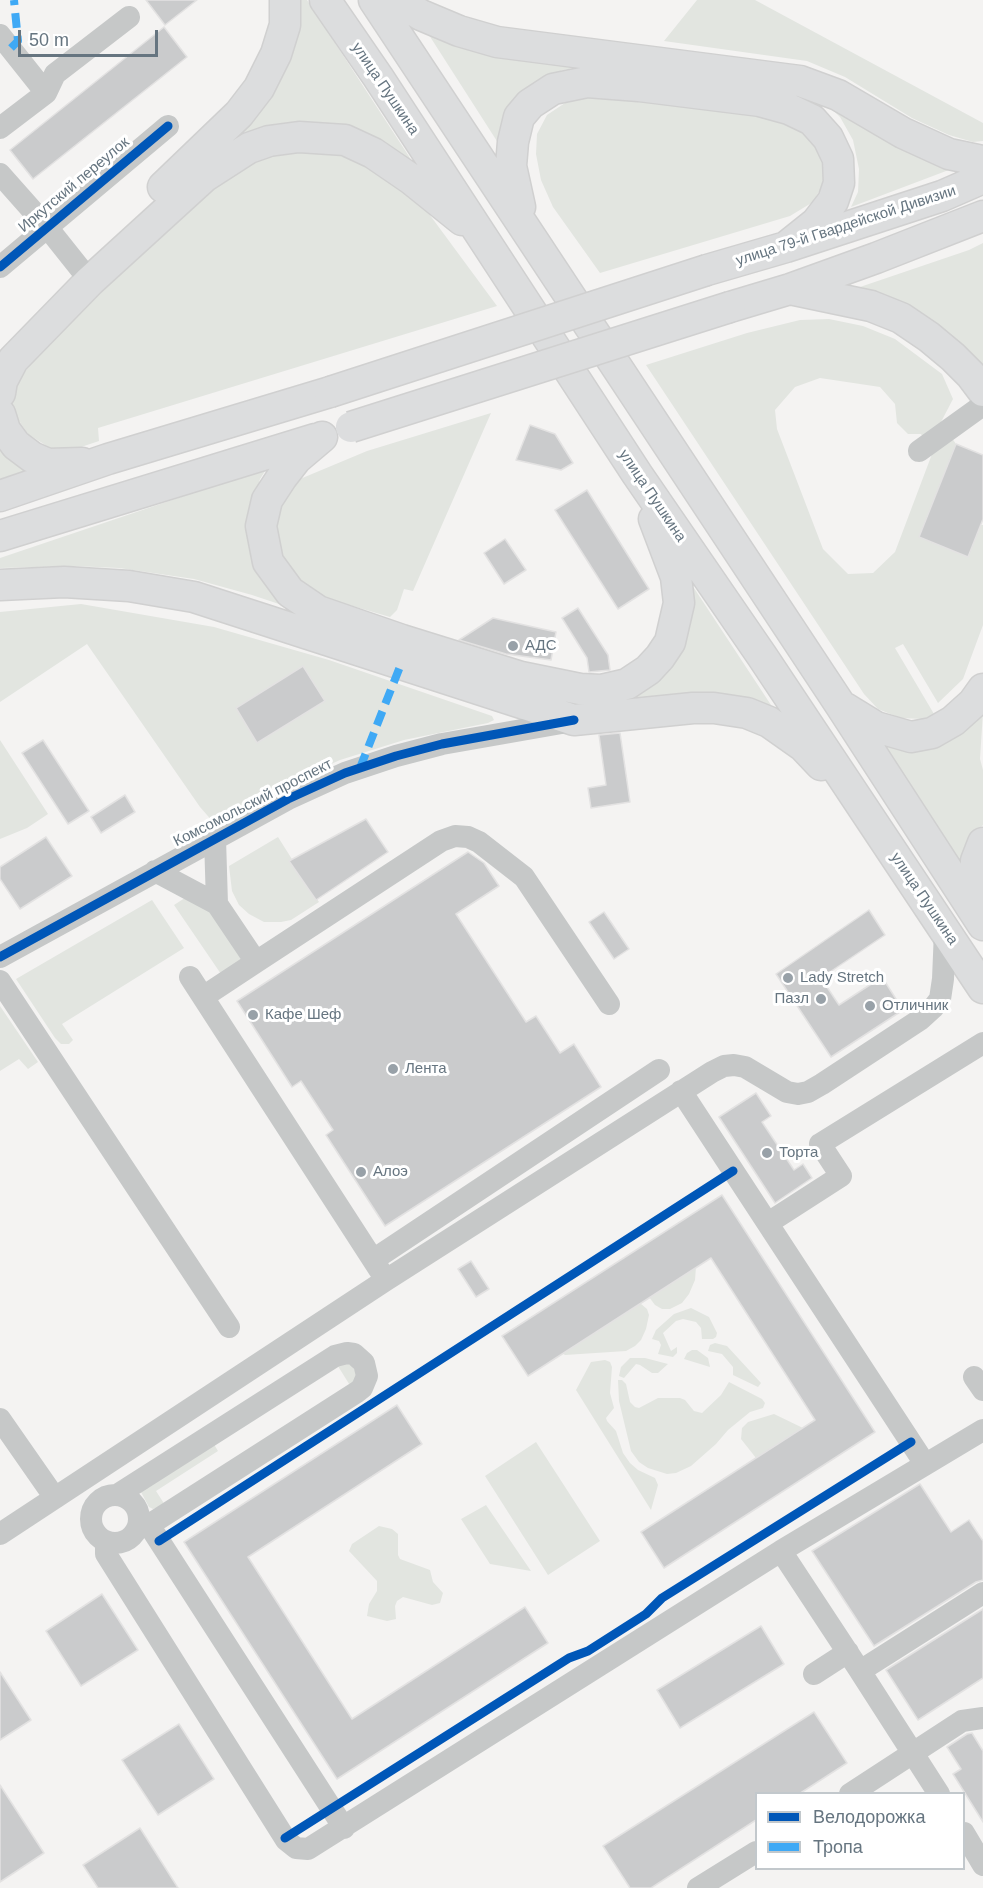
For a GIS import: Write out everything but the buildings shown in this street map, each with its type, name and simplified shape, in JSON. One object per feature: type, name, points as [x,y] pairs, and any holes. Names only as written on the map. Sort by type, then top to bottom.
[{"type":"main road","points":[[0,393],[2,381],[13,360],[85,275],[239,114],[259,88],[276,54],[285,26],[285,0]]},
{"type":"main road","name":"улица Пушкина","points":[[325,0],[637,474],[762,656],[983,988]]},
{"type":"main road","points":[[374,0],[841,706],[983,925]]},
{"type":"main road","points":[[396,0],[421,15],[459,31],[497,42],[800,81],[838,95],[903,133],[949,154],[983,161]]},
{"type":"main road","points":[[524,225],[511,166],[513,142],[519,117],[530,104],[553,89],[587,82],[639,86],[760,101],[789,109],[812,120],[828,138],[838,159],[839,183],[833,201],[816,223],[786,247]]},
{"type":"main road","points":[[0,343],[204,177],[249,148],[269,141],[299,137],[345,140],[373,153],[411,179],[482,236]]},
{"type":"main road","name":"улица 79-й Гвардейской Дивизии","points":[[108,459],[330,392],[707,270],[786,247],[942,196],[983,178]]},
{"type":"main road","points":[[0,536],[790,289],[983,216]]},
{"type":"main road","points":[[790,289],[872,306],[901,318],[953,357],[983,391]]},
{"type":"main road","points":[[0,414],[5,430],[16,445],[48,464],[108,459]]},
{"type":"main road","points":[[322,437],[296,459],[282,477],[267,500],[261,526],[268,562],[290,592],[318,611],[402,640],[521,677],[580,689],[602,690],[627,684],[648,670],[660,657],[672,635],[679,603],[676,577],[637,474]]},
{"type":"main road","points":[[0,496],[108,459]]},
{"type":"main road","points":[[0,585],[64,582],[129,586],[194,597],[574,720],[693,708],[725,709],[747,713],[769,722],[803,746],[867,813]]},
{"type":"main road","points":[[841,706],[876,727],[911,737],[932,734],[953,721],[973,703],[983,689]]},
{"type":"main road","points":[[983,843],[976,861],[976,877],[983,906]]},
{"type":"street","points":[[0,128],[46,93],[55,74],[129,17]]},
{"type":"street","points":[[0,35],[46,93]]},
{"type":"street","name":"Иркутский переулок","points":[[0,267],[168,126]]},
{"type":"street","points":[[0,174],[47,227],[85,275]]},
{"type":"street","points":[[919,450],[983,405]]},
{"type":"street","name":"Комсомольский проспект","points":[[0,957],[288,799],[352,770],[442,744],[574,720]]},
{"type":"street","points":[[203,997],[441,841],[455,836],[468,837],[479,842],[524,877],[609,1004]]},
{"type":"street","points":[[215,838],[217,904]]},
{"type":"street","points":[[155,871],[217,904],[256,962]]},
{"type":"street","points":[[0,1534],[386,1280],[712,1072],[724,1066],[734,1065],[751,1070],[787,1092],[798,1094],[808,1092],[822,1084],[933,1008],[940,999],[942,989],[945,931]]},
{"type":"street","points":[[190,977],[386,1280]]},
{"type":"street","points":[[0,981],[229,1327]]},
{"type":"street","points":[[768,1223],[841,1176],[820,1144],[983,1043]]},
{"type":"street","points":[[373,1260],[658,1070]]},
{"type":"street","points":[[681,1090],[925,1464]]},
{"type":"street","points":[[341,1353],[354,1354],[364,1363],[367,1376],[362,1388],[357,1392],[144,1524],[123,1543],[106,1543],[93,1532],[90,1525],[91,1514],[96,1503],[102,1498],[117,1495],[335,1356],[341,1353]]},
{"type":"street","points":[[0,1419],[60,1495],[78,1514],[91,1514]]},
{"type":"street","points":[[106,1543],[106,1554],[286,1840],[296,1848],[308,1849],[781,1551],[983,1430]]},
{"type":"street","points":[[117,1495],[125,1497],[136,1508],[144,1524],[344,1828]]},
{"type":"street","points":[[781,1551],[938,1792]]},
{"type":"street","points":[[860,1671],[983,1593]]},
{"type":"street","points":[[814,1674],[848,1652]]},
{"type":"street","points":[[853,1792],[962,1721],[983,1718]]},
{"type":"street","points":[[965,1836],[983,1865]]},
{"type":"street","points":[[698,1888],[755,1853]]},
{"type":"shaded area","points":[[298,0],[307,0],[412,161],[388,147],[246,139],[240,131],[265,102],[292,53],[298,35]]},
{"type":"shaded area","points":[[697,0],[755,0],[983,123],[983,141],[973,142],[949,135],[912,118],[845,77],[807,61],[664,41]]},
{"type":"shaded area","points":[[420,21],[587,66],[563,70],[539,80],[520,98],[502,149]]},
{"type":"shaded area","points":[[817,95],[954,168],[851,207],[858,192],[859,169],[853,140],[840,117]]},
{"type":"shaded area","points":[[593,96],[729,107],[807,126],[827,170],[821,188],[813,202],[790,216],[600,273],[553,207],[541,180],[536,154],[537,134],[547,115],[565,103]]},
{"type":"shaded area","points":[[306,149],[343,150],[421,203],[497,306],[98,428],[99,441],[72,450],[50,448],[28,434],[17,418],[11,401],[19,379],[49,342],[136,255],[228,171],[270,157]]},
{"type":"shaded area","points":[[983,243],[983,370],[877,293],[860,287],[969,250]]},
{"type":"shaded area","points":[[829,319],[863,326],[895,339],[942,374],[953,399],[941,422],[956,444],[919,537],[968,556],[981,525],[983,525],[983,625],[963,679],[938,703],[903,644],[895,648],[934,714],[923,719],[900,718],[878,709],[864,694],[646,365],[747,333],[800,320]],"holes":[[[820,378],[880,387],[895,404],[897,423],[908,434],[921,434],[932,454],[895,552],[873,573],[848,574],[823,549],[777,429],[775,410],[795,387]]]},
{"type":"shaded area","points":[[491,413],[413,591],[404,589],[397,610],[390,617],[322,597],[298,579],[282,556],[276,535],[276,518],[284,499],[300,479],[367,451]]},
{"type":"shaded area","points":[[0,435],[35,468],[0,480]]},
{"type":"shaded area","points":[[267,468],[260,479],[249,518],[248,541],[256,565],[291,608],[194,579],[119,568],[73,566],[0,568],[0,558]]},
{"type":"shaded area","points":[[688,579],[773,708],[735,695],[672,697],[616,703],[635,692]]},
{"type":"shaded area","points":[[81,604],[214,627],[329,660],[492,716],[494,720],[404,740],[340,760],[273,790],[214,823],[200,807],[87,644],[0,702],[0,612]]},
{"type":"shaded area","points":[[983,712],[980,759],[983,770],[983,825],[971,838],[964,872],[876,740],[943,743],[958,736]]},
{"type":"shaded area","points":[[0,740],[48,814],[27,828],[0,839]]},
{"type":"shaded area","points":[[278,837],[319,902],[291,920],[264,922],[249,914],[239,905],[232,891],[229,866]]},
{"type":"shaded area","points":[[191,894],[203,903],[244,958],[221,974],[174,905]]},
{"type":"shaded area","points":[[152,900],[184,948],[62,1024],[73,1040],[69,1044],[61,1044],[16,979]]},
{"type":"shaded area","points":[[0,1006],[38,1062],[28,1069],[19,1059],[0,1071]]},
{"type":"shaded area","points":[[696,1267],[695,1280],[682,1303],[670,1309],[662,1309],[655,1305],[649,1297]]},
{"type":"shaded area","points":[[640,1303],[647,1309],[649,1315],[646,1329],[635,1346],[626,1351],[565,1355],[562,1353]]},
{"type":"shaded area","points":[[691,1308],[709,1317],[717,1333],[716,1337],[702,1339],[701,1328],[696,1322],[683,1319],[676,1321],[663,1333],[671,1351],[677,1347],[677,1353],[673,1357],[658,1354],[661,1345],[659,1341],[652,1339],[656,1330],[674,1314]]},
{"type":"shaded area","points":[[715,1343],[727,1346],[761,1383],[758,1387],[733,1375],[733,1367],[722,1354],[708,1351],[710,1345]]},
{"type":"shaded area","points":[[692,1350],[697,1350],[708,1358],[710,1367],[684,1359]]},
{"type":"shaded area","points":[[630,1358],[645,1358],[668,1364],[658,1373],[652,1373],[636,1364],[624,1378],[619,1376],[621,1367]]},
{"type":"shaded area","points":[[347,1360],[358,1374],[351,1387],[336,1363]]},
{"type":"shaded area","points":[[605,1360],[610,1362],[612,1367],[610,1393],[614,1408],[606,1418],[616,1431],[623,1453],[630,1463],[638,1470],[655,1478],[658,1485],[651,1510],[576,1390],[591,1362]]},
{"type":"shaded area","points":[[618,1380],[626,1384],[630,1402],[639,1408],[658,1398],[680,1398],[685,1400],[694,1411],[702,1413],[721,1395],[729,1382],[762,1399],[765,1403],[763,1408],[750,1412],[728,1430],[691,1466],[676,1473],[667,1474],[648,1468],[639,1462],[631,1451],[619,1401]]},
{"type":"shaded area","points":[[774,1414],[803,1428],[756,1458],[741,1439],[742,1428],[748,1422]]},
{"type":"shaded area","points":[[212,1441],[218,1451],[156,1491],[165,1505],[153,1509],[149,1507],[141,1492]]},
{"type":"shaded area","points":[[536,1442],[600,1541],[548,1575],[485,1476]]},
{"type":"shaded area","points":[[486,1505],[531,1571],[490,1564],[461,1519]]},
{"type":"shaded area","points":[[379,1526],[392,1529],[398,1534],[400,1559],[430,1570],[433,1582],[443,1593],[440,1603],[432,1605],[403,1597],[397,1601],[395,1606],[396,1619],[387,1621],[367,1616],[369,1604],[377,1591],[377,1581],[349,1551],[352,1544]]},
{"type":"marked path","points":[[11,48],[18,41],[14,0]]},
{"type":"marked path","points":[[360,768],[401,664]]},
{"type":"cycle path","points":[[0,267],[168,126]]},
{"type":"cycle path","points":[[0,957],[288,799],[345,773],[442,744],[574,720]]},
{"type":"cycle path","points":[[159,1541],[733,1171]]},
{"type":"cycle path","points":[[285,1838],[569,1658],[588,1651],[646,1614],[662,1598],[911,1442]]},
{"type":"place","name":"АДС","points":[[513,646]]},
{"type":"place","name":"Lady Stretch","points":[[788,978]]},
{"type":"place","name":"Пазл","points":[[821,999]]},
{"type":"place","name":"Отличник","points":[[870,1006]]},
{"type":"place","name":"Кафе Шеф","points":[[253,1015]]},
{"type":"place","name":"Лента","points":[[393,1069]]},
{"type":"place","name":"Торта","points":[[767,1153]]},
{"type":"place","name":"Алоэ","points":[[361,1172]]}]
